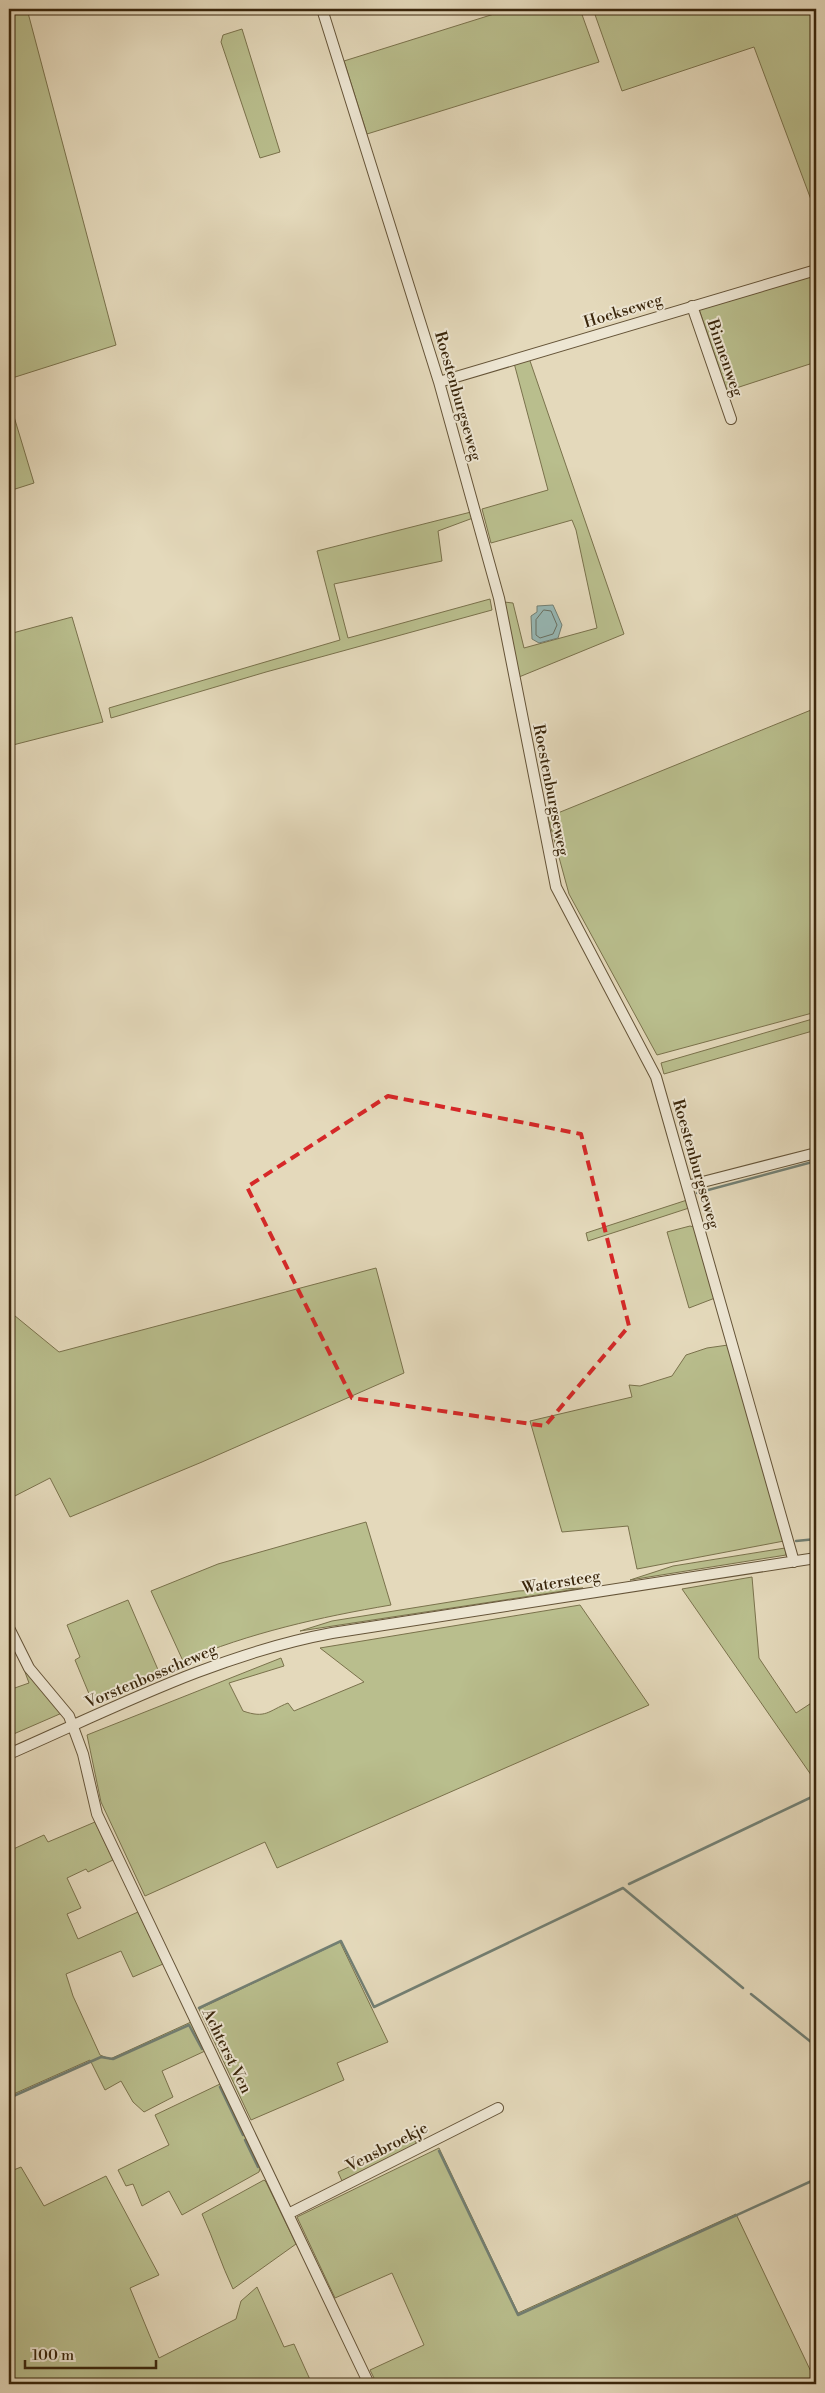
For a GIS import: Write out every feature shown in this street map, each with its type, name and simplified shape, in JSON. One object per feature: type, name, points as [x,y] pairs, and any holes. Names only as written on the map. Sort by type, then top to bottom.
[{"type":"street","name":"Roestenburgseweg","points":[[322,9],[439,382],[499,598],[556,887],[656,1076],[794,1562]]},
{"type":"street","name":"Hoekseweg","points":[[439,382],[816,270]]},
{"type":"street","name":"Binnenweg","points":[[692,306],[731,419]]},
{"type":"street","points":[[687,1186],[816,1153]]},
{"type":"street","name":"Watersteeg","points":[[310,1637],[816,1558]]},
{"type":"street","name":"Achterst Ven","points":[[9,1628],[30,1668],[63,1706],[73,1726],[83,1754],[97,1814],[369,2384]]},
{"type":"street","name":"Vorstenbosscheweg","points":[[9,1754],[223,1661],[310,1637]]},
{"type":"street","name":"Vensbroekje","points":[[288,2214],[498,2108]]},
{"type":"highlighted area","points":[[388,1096],[581,1134],[629,1326],[545,1426],[352,1398],[247,1187]]},
{"type":"green space","points":[[9,9],[27,9],[116,345],[9,379]]},
{"type":"green space","points":[[510,9],[580,9],[599,62],[367,134],[344,61]]},
{"type":"green space","points":[[593,9],[816,9],[816,213],[754,47],[622,91]]},
{"type":"green space","points":[[242,29],[280,152],[260,158],[221,42],[223,35]]},
{"type":"green space","points":[[816,275],[816,362],[727,391],[699,309]]},
{"type":"green space","points":[[529,358],[624,634],[519,677],[504,602],[513,603],[524,648],[597,628],[576,530],[572,520],[491,543],[482,509],[548,490],[514,363]]},
{"type":"green space","points":[[9,400],[34,483],[9,491]]},
{"type":"green space","points":[[471,512],[473,518],[438,531],[442,561],[334,584],[348,638],[490,599],[492,610],[266,672],[111,718],[109,708],[340,640],[317,551]]},
{"type":"green space","points":[[72,617],[103,722],[9,746],[9,634]]},
{"type":"green space","points":[[816,708],[816,1012],[657,1055],[569,894],[548,817]]},
{"type":"green space","points":[[816,1018],[816,1030],[664,1074],[661,1063]]},
{"type":"green space","points":[[687,1200],[689,1208],[588,1241],[586,1233]]},
{"type":"green space","points":[[690,1226],[694,1227],[715,1298],[689,1308],[667,1232]]},
{"type":"green space","points":[[376,1268],[404,1373],[202,1462],[70,1517],[50,1478],[9,1499],[9,1311],[59,1352]]},
{"type":"green space","points":[[728,1345],[784,1541],[637,1569],[628,1526],[562,1532],[530,1421],[632,1397],[629,1385],[640,1386],[672,1376],[686,1355],[707,1348]]},
{"type":"green space","points":[[366,1522],[391,1605],[338,1615],[259,1634],[183,1661],[151,1591],[218,1564]]},
{"type":"green space","points":[[785,1548],[786,1555],[630,1580],[673,1566]]},
{"type":"green space","points":[[752,1577],[759,1658],[796,1713],[816,1700],[816,1782],[682,1589]]},
{"type":"green space","points":[[583,1588],[300,1631],[332,1621],[518,1591]]},
{"type":"green space","points":[[128,1600],[159,1672],[92,1701],[75,1660],[80,1657],[67,1625]]},
{"type":"green space","points":[[580,1605],[649,1705],[277,1868],[265,1842],[145,1896],[101,1802],[87,1735],[281,1658],[284,1666],[229,1683],[243,1711],[262,1714],[288,1703],[294,1711],[364,1682],[320,1648]]},
{"type":"green space","points":[[22,1664],[62,1713],[9,1736],[9,1690],[29,1683]]},
{"type":"green space","points":[[95,1822],[113,1860],[88,1872],[86,1869],[67,1878],[81,1908],[67,1914],[78,1939],[138,1912],[163,1964],[133,1977],[121,1951],[66,1974],[73,1996],[100,2055],[110,2059],[191,2022],[205,2051],[162,2071],[173,2097],[144,2112],[133,2102],[121,2081],[105,2090],[90,2060],[9,2096],[9,1851],[44,1835],[48,1842]]},
{"type":"green space","points":[[340,1942],[388,2042],[337,2063],[344,2080],[251,2120],[199,2009]]},
{"type":"green space","points":[[220,2084],[260,2168],[259,2172],[182,2215],[169,2191],[142,2206],[133,2184],[126,2186],[118,2170],[169,2145],[155,2115]]},
{"type":"green space","points":[[413,2137],[417,2145],[342,2181],[338,2172]]},
{"type":"green space","points":[[439,2148],[518,2313],[736,2214],[814,2378],[801,2384],[377,2384],[370,2370],[424,2345],[392,2273],[335,2298],[297,2217]]},
{"type":"green space","points":[[9,2167],[11,2171],[21,2167],[44,2206],[106,2176],[159,2275],[130,2288],[159,2358],[236,2319],[241,2301],[257,2287],[284,2347],[294,2344],[312,2384],[9,2384]]},
{"type":"green space","points":[[264,2180],[296,2244],[233,2289],[202,2214]]},
{"type":"water","points":[[553,605],[562,625],[558,638],[539,643],[532,639],[531,616],[537,612],[537,606]]},
{"type":"waterway","points":[[697,1193],[816,1161]]},
{"type":"waterway","points":[[796,1541],[816,1539]]},
{"type":"waterway","points":[[629,1884],[816,1795]]},
{"type":"waterway","points":[[199,2008],[341,1941],[374,2007],[623,1888],[743,1988]]},
{"type":"waterway","points":[[751,1994],[816,2046]]},
{"type":"waterway","points":[[9,2098],[101,2057],[113,2059],[189,2025],[202,2049]]},
{"type":"waterway","points":[[220,2087],[243,2135]]},
{"type":"waterway","points":[[245,2140],[258,2167]]},
{"type":"waterway","points":[[439,2151],[518,2315],[816,2179]]}]
